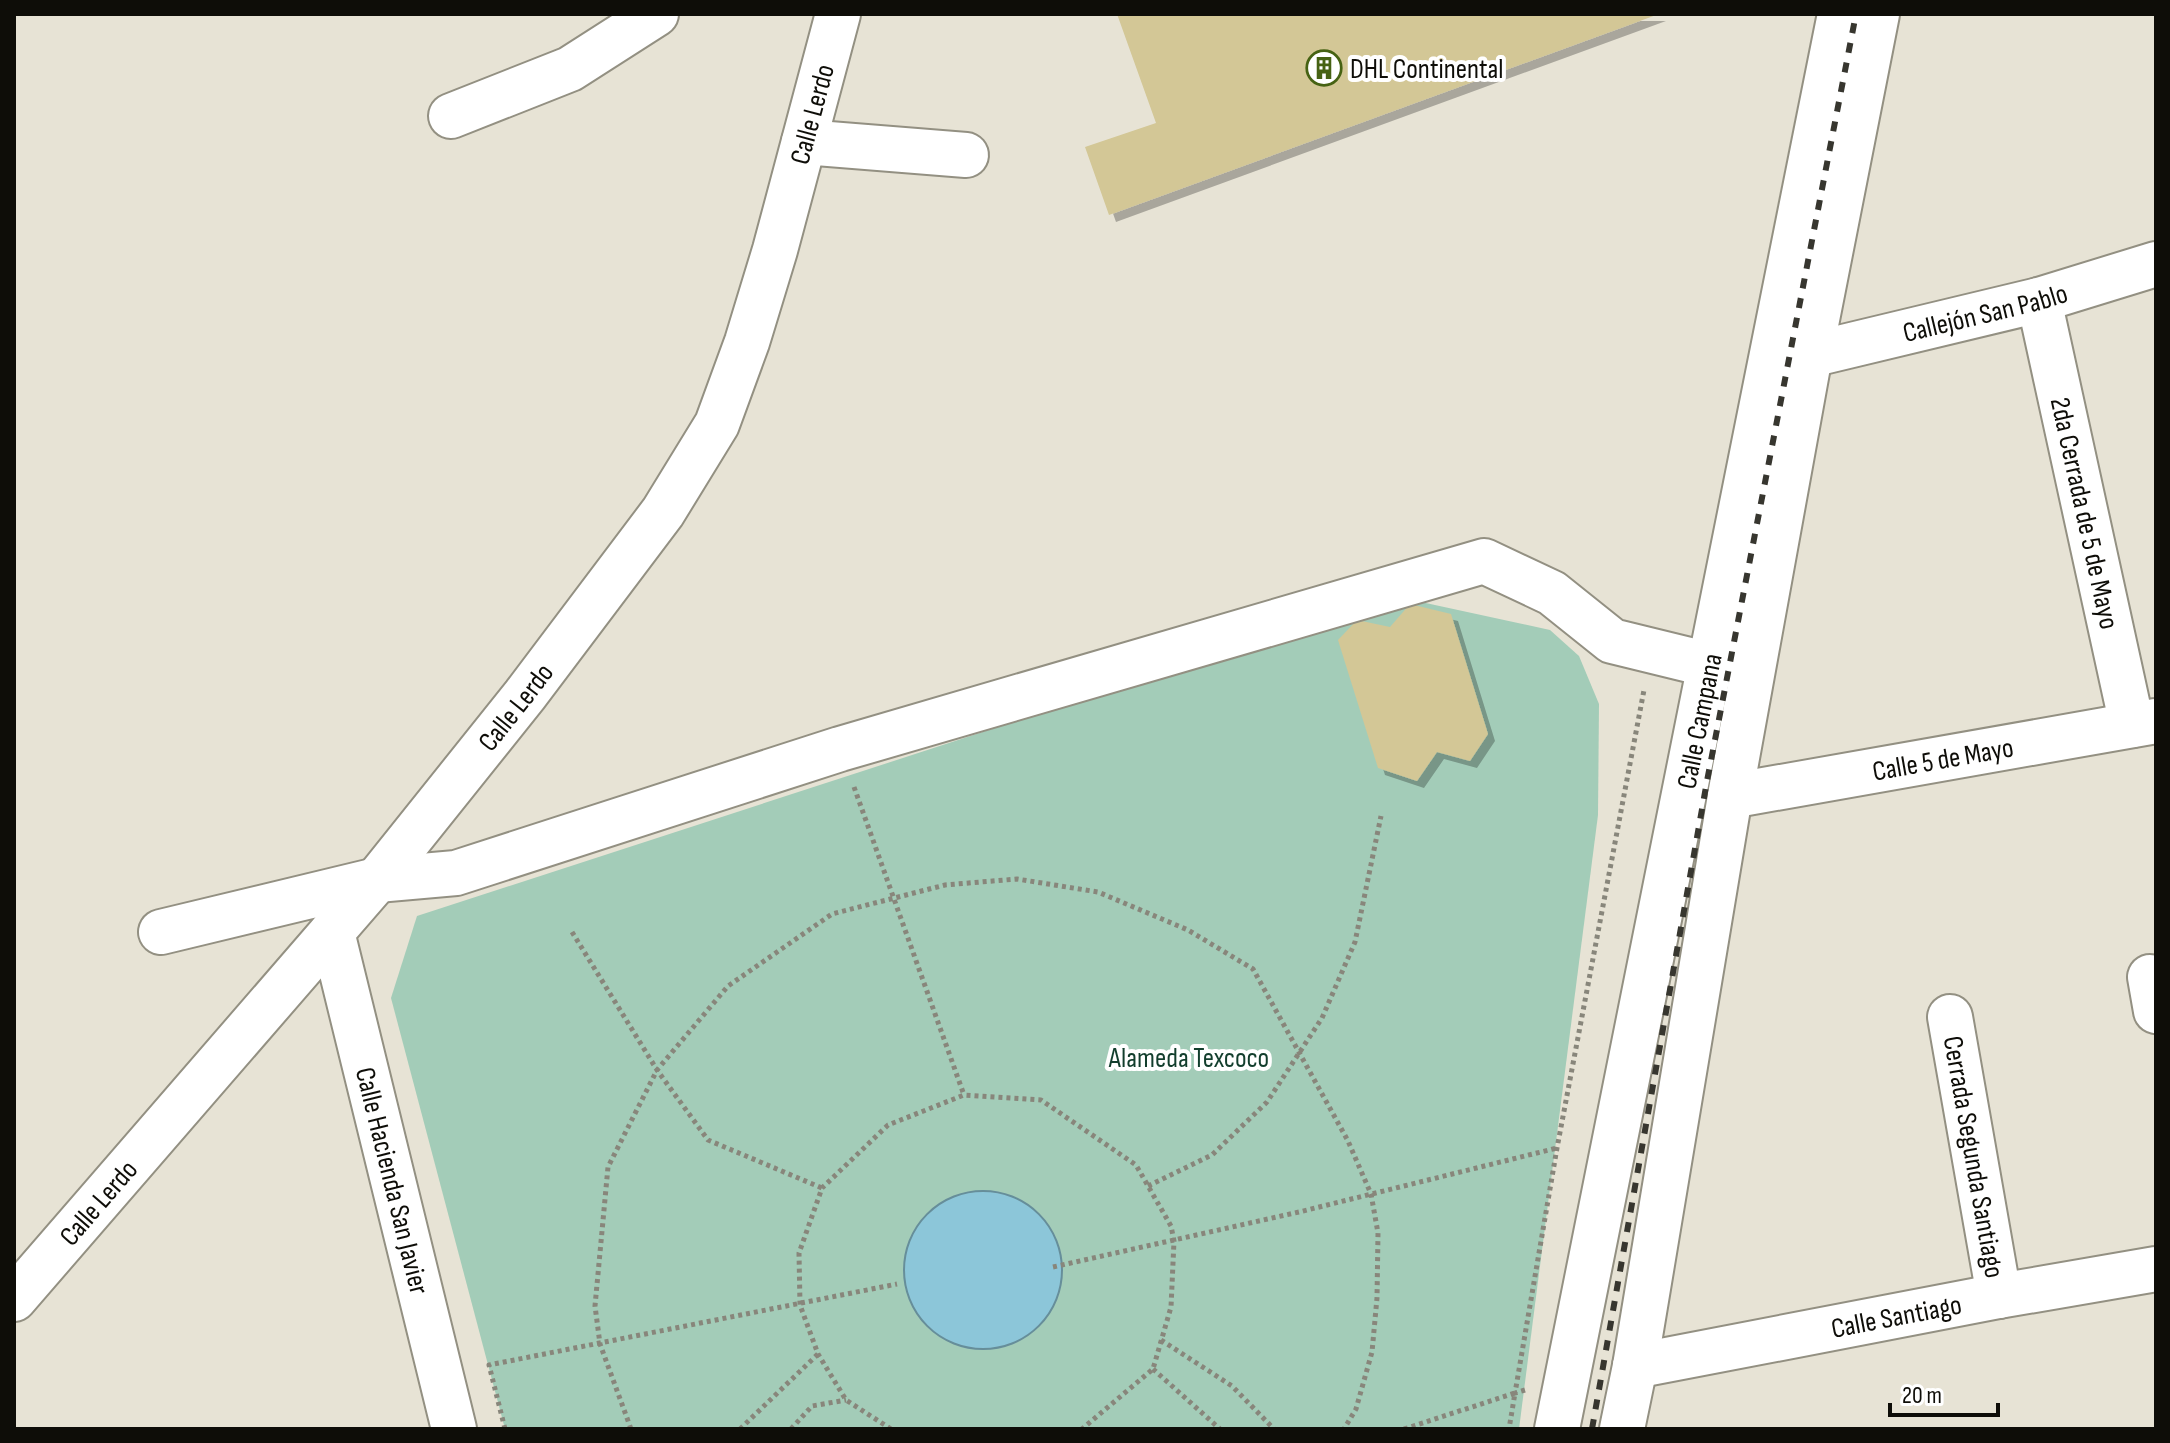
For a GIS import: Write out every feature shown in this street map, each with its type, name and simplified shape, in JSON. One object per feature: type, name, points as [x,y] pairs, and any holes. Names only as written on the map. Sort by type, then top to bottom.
[{"type":"street","points":[[451,116],[570,69],[656,14]]},
{"type":"street","name":"Calle Lerdo","points":[[14,1299],[377,880],[525,695],[663,512],[717,424],[747,342],[838,14]]},
{"type":"street","name":"Calle Campana","points":[[1557,1429],[1840,14]]},
{"type":"street","name":"Calle Campana","points":[[1622,1429],[1730,796],[1810,355],[1877,14]]},
{"type":"street","points":[[804,142],[966,155]]},
{"type":"street","name":"Callejón San Pablo","points":[[1810,355],[2039,300],[2156,264]]},
{"type":"street","name":"2da Cerrada de 5 de Mayo","points":[[2039,300],[2144,723]]},
{"type":"street","points":[[161,932],[377,880],[456,873],[840,749],[1484,561],[1552,593],[1612,641],[1710,665]]},
{"type":"street","name":"Calle 5 de Mayo","points":[[1730,796],[2144,723]]},
{"type":"street","name":"Calle Hacienda San Javier","points":[[332,932],[454,1429]]},
{"type":"street","name":"Cerrada Segunda Santiago","points":[[1950,1017],[1999,1296]]},
{"type":"street","name":"Calle Santiago","points":[[1635,1366],[2156,1269]]},
{"type":"path","points":[[1509,1429],[1557,1148],[1651,651]]},
{"type":"path","points":[[840,749],[964,1095]]},
{"type":"path","points":[[1148,1186],[1212,1155],[1267,1102],[1322,1018],[1355,942],[1381,816]]},
{"type":"path","points":[[631,1429],[600,1344],[595,1306],[608,1167],[657,1070],[728,986],[832,914],[945,885],[1017,879],[1098,892],[1188,930],[1253,969],[1348,1141],[1371,1194],[1378,1233],[1372,1352],[1356,1409],[1344,1429]]},
{"type":"path","points":[[572,932],[657,1070],[708,1140],[822,1188]]},
{"type":"path","points":[[891,1429],[846,1400],[818,1354],[800,1305],[799,1253],[822,1188],[888,1125],[964,1095],[1041,1100],[1136,1165],[1171,1226],[1174,1241],[1171,1307],[1153,1369],[1082,1429]]},
{"type":"path","points":[[1053,1267],[1174,1241],[1557,1148]]},
{"type":"path","points":[[505,1429],[489,1365],[897,1284]]},
{"type":"path","points":[[1161,1340],[1232,1386],[1274,1429]]},
{"type":"path","points":[[740,1429],[818,1354]]},
{"type":"path","points":[[1153,1369],[1220,1429]]},
{"type":"path","points":[[1404,1429],[1567,1379]]},
{"type":"path","points":[[791,1429],[812,1406],[846,1400]]},
{"type":"green space","name":"Alameda Texcoco","points":[[1398,597],[1550,630],[1579,656],[1599,704],[1598,815],[1519,1429],[505,1429],[391,998],[417,916]]},
{"type":"water","points":[[983,1191],[1013,1197],[1039,1214],[1056,1240],[1062,1270],[1056,1300],[1039,1326],[1013,1343],[983,1349],[953,1343],[927,1326],[910,1300],[904,1270],[910,1240],[927,1214],[953,1197]]},
{"type":"building","name":"DHL Continental","points":[[1117,14],[1659,14],[1109,215],[1085,147],[1156,123]]},
{"type":"building","points":[[1410,604],[1451,614],[1488,734],[1470,761],[1437,752],[1417,781],[1378,768],[1338,640],[1357,620],[1390,627]]},
{"type":"railway","points":[[1592,1429],[1707,781],[1856,14]]},
{"type":"place","name":"DHL Continental","points":[[1324,68]]}]
